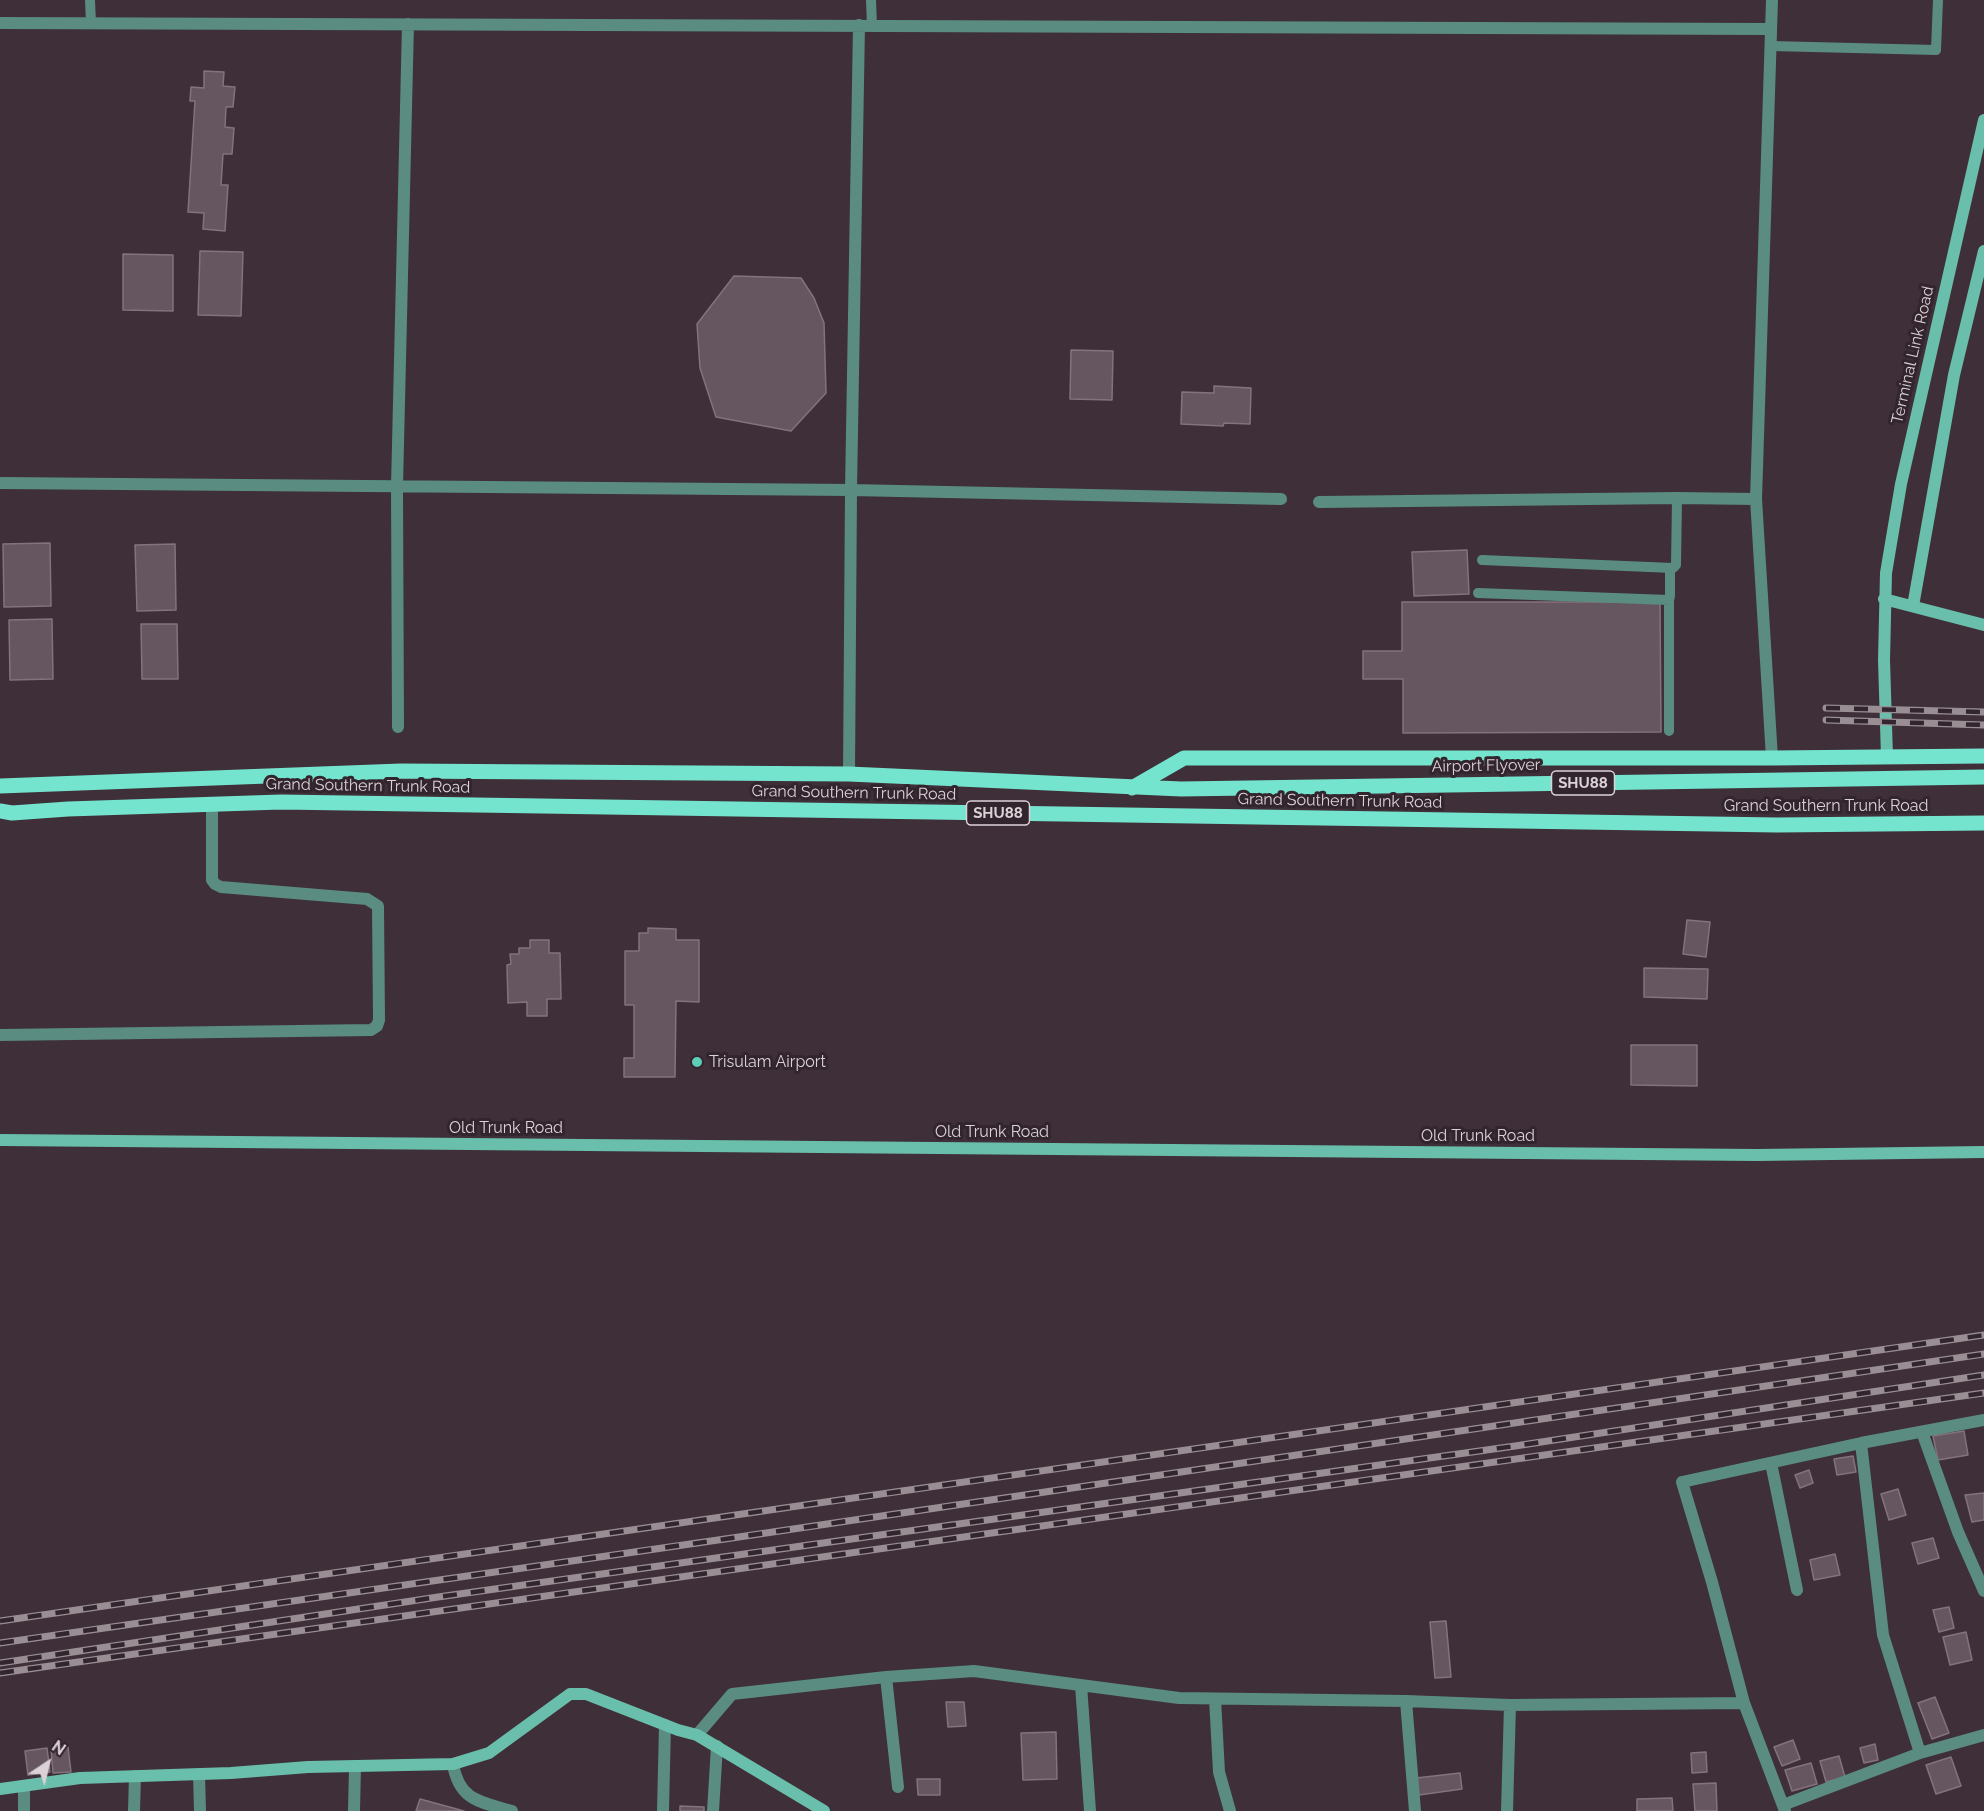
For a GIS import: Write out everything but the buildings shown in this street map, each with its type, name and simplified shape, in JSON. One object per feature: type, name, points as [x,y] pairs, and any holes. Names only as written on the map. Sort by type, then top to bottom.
[{"type":"main road","points":[[1132,788],[1184,758],[1984,756]]},
{"type":"main road","name":"Grand Southern Trunk Road","points":[[0,786],[400,771],[849,774],[1132,788]]},
{"type":"main road","name":"Airport Flyover","points":[[1132,788],[1984,777]]},
{"type":"main road","name":"Grand Southern Trunk Road","points":[[4,813],[281,802],[1777,825],[1984,823]]},
{"type":"street","points":[[1772,0],[1756,499],[1772,758]]},
{"type":"street","points":[[0,23],[1771,29]]},
{"type":"street","points":[[398,727],[397,486],[408,24]]},
{"type":"street","points":[[849,774],[850,490],[859,26]]},
{"type":"street","name":"Terminal Link Road","points":[[1887,757],[1884,599],[1886,573],[1900,484],[1984,120]]},
{"type":"street","points":[[1913,606],[1954,375],[1979,296],[1984,251]]},
{"type":"street","points":[[0,483],[850,490],[1281,499]]},
{"type":"street","points":[[1319,502],[1756,499]]},
{"type":"street","points":[[1884,599],[1984,625]]},
{"type":"street","points":[[0,1035],[371,1030],[377,1026],[379,1020],[378,906],[367,899],[221,887],[215,884],[212,880],[212,804]]},
{"type":"street","name":"Old Trunk Road","points":[[0,1140],[1757,1155],[1984,1152]]},
{"type":"street","points":[[1984,1420],[1861,1443],[1682,1482],[1712,1582],[1744,1703],[1784,1808],[1920,1753],[1984,1735]]},
{"type":"street","points":[[1922,1432],[1958,1532],[1984,1591]]},
{"type":"street","points":[[1861,1443],[1883,1635],[1920,1753]]},
{"type":"street","points":[[1772,1463],[1797,1590]]},
{"type":"street","points":[[698,1735],[732,1694],[886,1677],[974,1671],[1179,1698],[1406,1701],[1510,1705],[1744,1703]]},
{"type":"street","points":[[886,1677],[898,1787]]},
{"type":"street","points":[[1081,1685],[1090,1811]]},
{"type":"street","points":[[0,1789],[80,1778],[308,1767],[453,1764],[489,1753],[570,1694],[586,1694],[665,1725],[698,1735],[824,1811]]},
{"type":"street","points":[[1215,1699],[1219,1772],[1230,1811]]},
{"type":"street","points":[[1406,1701],[1415,1811]]},
{"type":"street","points":[[1507,1811],[1510,1705]]},
{"type":"street","points":[[663,1811],[665,1725]]},
{"type":"street","points":[[712,1811],[717,1746]]},
{"type":"street","points":[[453,1764],[455,1777],[462,1790],[476,1801],[512,1811]]},
{"type":"street","points":[[354,1811],[355,1766]]},
{"type":"street","points":[[199,1774],[200,1811]]},
{"type":"street","points":[[134,1811],[135,1776]]},
{"type":"street","points":[[24,1786],[24,1811]]},
{"type":"lane","points":[[90,0],[91,23]]},
{"type":"lane","points":[[871,0],[872,26]]},
{"type":"lane","points":[[1771,46],[1936,50],[1938,0]]},
{"type":"lane","points":[[1482,560],[1670,569],[1676,565],[1677,498]]},
{"type":"lane","points":[[1669,731],[1670,569]]},
{"type":"lane","points":[[1478,593],[1669,600]]},
{"type":"railway","points":[[1826,708],[1984,712]]},
{"type":"railway","points":[[1826,720],[1984,725]]},
{"type":"railway","points":[[0,1621],[1984,1335]]},
{"type":"railway","points":[[0,1643],[1984,1354]]},
{"type":"railway","points":[[0,1663],[438,1597],[1515,1446],[1984,1375]]},
{"type":"railway","points":[[0,1673],[1984,1393]]},
{"type":"place","name":"Trisulam Airport","points":[[697,1062]]}]
